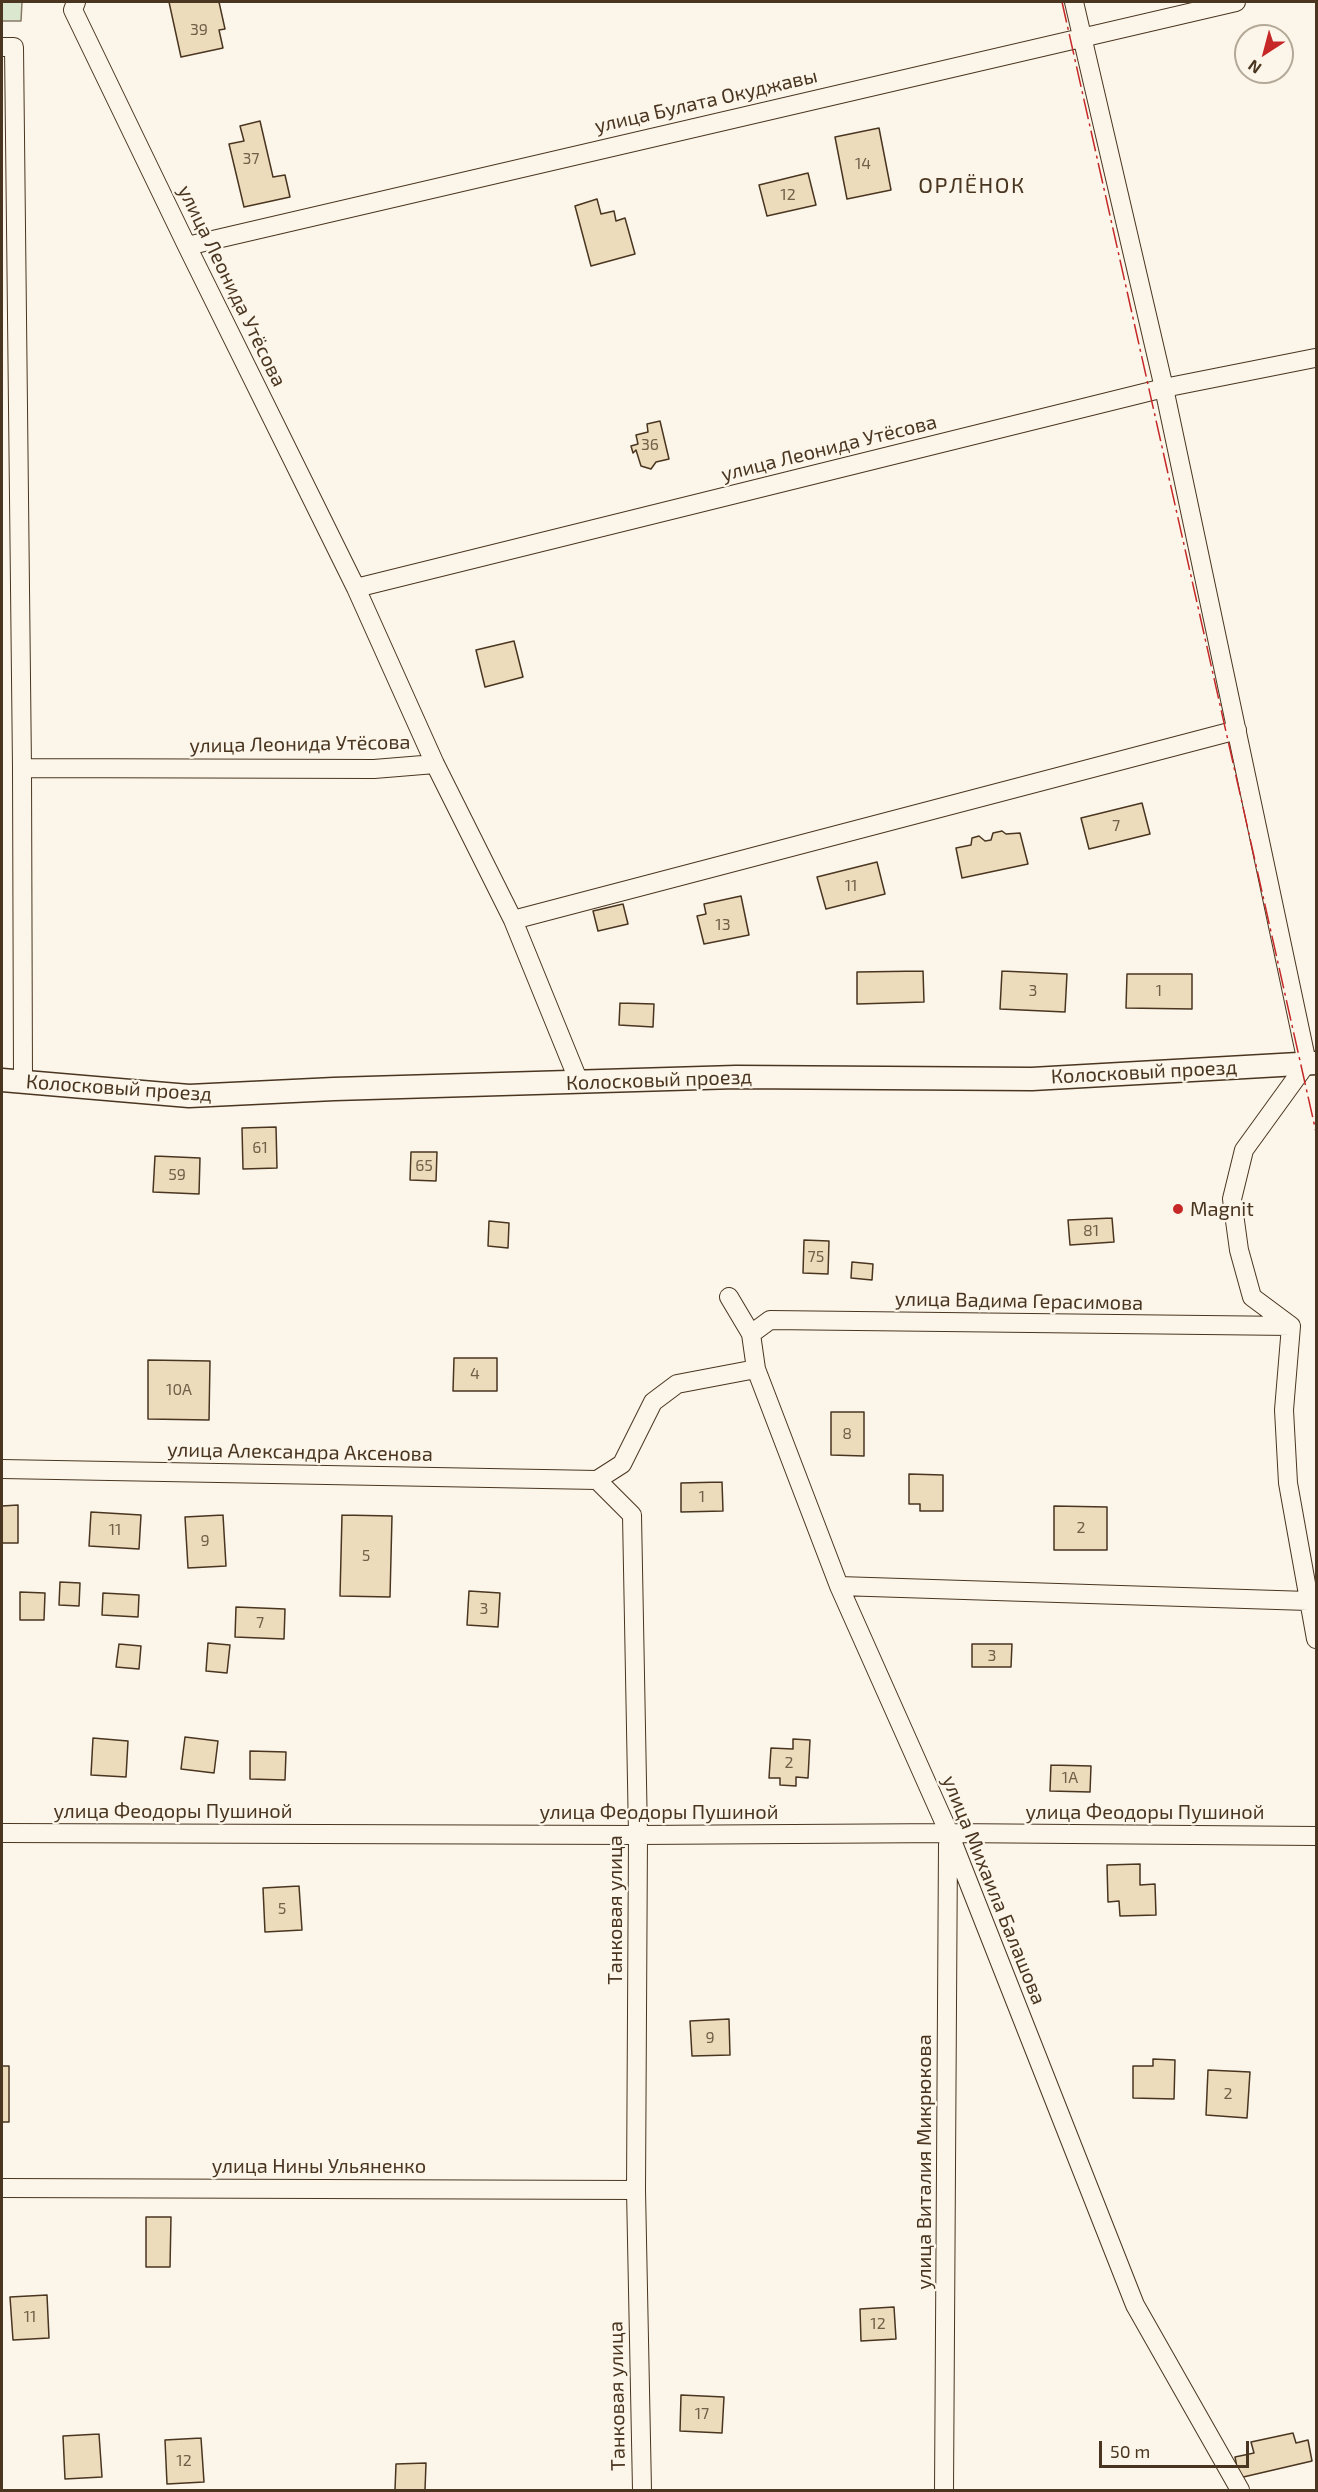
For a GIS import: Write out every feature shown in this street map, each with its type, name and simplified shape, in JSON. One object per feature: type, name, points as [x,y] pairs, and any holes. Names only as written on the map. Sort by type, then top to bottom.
[{"type":"street","name":"улица Леонида Утёсова","points":[[76,2],[73,10],[356,588],[435,764],[513,920],[579,1082]]},
{"type":"street","points":[[1074,2],[1164,388],[1237,730],[1312,1063],[1244,1149],[1232,1199],[1239,1250],[1252,1298],[1290,1326],[1284,1410],[1288,1483],[1308,1601],[1317,1639]]},
{"type":"street","name":"улица Булата Окуджавы","points":[[187,246],[1081,36],[1236,2]]},
{"type":"street","points":[[2,47],[14,47],[22,768],[12,1080]]},
{"type":"street","name":"улица Леонида Утёсова","points":[[356,588],[1164,388],[1315,358]]},
{"type":"street","points":[[513,920],[1237,730]]},
{"type":"street","name":"улица Леонида Утёсова","points":[[22,768],[374,769],[435,764]]},
{"type":"street","name":"Колосковый проезд","points":[[12,1080],[189,1096],[334,1089],[736,1077],[1032,1079],[1312,1063]]},
{"type":"street","name":"улица Михаила Балашова","points":[[729,1297],[752,1334],[756,1369],[839,1586],[949,1833],[1135,2305],[1240,2490]]},
{"type":"street","name":"улица Вадима Герасимова","points":[[752,1334],[770,1320],[1290,1326]]},
{"type":"street","points":[[597,1480],[622,1464],[653,1402],[677,1384],[756,1369]]},
{"type":"street","name":"улица Александра Аксенова","points":[[2,1469],[597,1480]]},
{"type":"street","name":"Танковая улица","points":[[597,1480],[632,1515],[638,1835],[636,2190],[642,2490]]},
{"type":"street","points":[[839,1586],[1308,1601]]},
{"type":"street","name":"улица Феодоры Пушиной","points":[[2,1833],[638,1835],[949,1833],[1317,1836]]},
{"type":"street","name":"улица Виталия Микрюкова","points":[[945,2490],[949,1833]]},
{"type":"street","name":"улица Нины Ульяненко","points":[[2,2188],[636,2190]]},
{"type":"green space","points":[[2,2],[22,2],[21,21],[2,21]]},
{"type":"building","points":[[169,2],[219,2],[225,29],[219,30],[223,48],[181,57]]},
{"type":"building","points":[[260,121],[273,177],[285,175],[290,197],[244,207],[229,144],[244,141],[240,126]]},
{"type":"building","points":[[879,128],[891,190],[847,199],[835,137]]},
{"type":"building","points":[[808,173],[816,205],[767,216],[759,185]]},
{"type":"building","points":[[597,199],[601,214],[614,211],[616,221],[625,218],[635,254],[591,266],[575,206]]},
{"type":"building","points":[[660,421],[669,459],[656,462],[651,469],[641,466],[636,450],[633,453],[631,446],[638,444],[636,435],[648,432],[647,424]]},
{"type":"building","points":[[514,641],[523,677],[485,687],[476,650]]},
{"type":"building","points":[[1142,803],[1150,834],[1089,849],[1081,818]]},
{"type":"building","points":[[1002,831],[1006,834],[1020,833],[1028,864],[962,878],[956,848],[971,845],[972,838],[979,836],[985,841],[991,840],[993,833]]},
{"type":"building","points":[[877,862],[885,894],[826,909],[817,877]]},
{"type":"building","points":[[741,896],[749,935],[704,944],[697,916],[706,914],[704,904]]},
{"type":"building","points":[[623,904],[628,924],[598,931],[593,911]]},
{"type":"building","points":[[923,971],[924,1002],[857,1004],[857,972]]},
{"type":"building","points":[[1002,971],[1067,974],[1065,1012],[1000,1009]]},
{"type":"building","points":[[1127,974],[1192,974],[1192,1009],[1126,1008]]},
{"type":"building","points":[[620,1003],[654,1004],[653,1027],[619,1025]]},
{"type":"building","points":[[276,1127],[277,1168],[243,1169],[242,1128]]},
{"type":"building","points":[[411,1152],[437,1152],[436,1181],[410,1180]]},
{"type":"building","points":[[155,1156],[200,1158],[199,1194],[153,1192]]},
{"type":"building","points":[[1112,1218],[1114,1242],[1070,1245],[1068,1220]]},
{"type":"building","points":[[489,1221],[509,1223],[508,1248],[488,1246]]},
{"type":"building","points":[[804,1240],[829,1241],[828,1274],[803,1273]]},
{"type":"building","points":[[852,1262],[873,1264],[872,1280],[851,1278]]},
{"type":"building","points":[[454,1358],[497,1358],[497,1391],[453,1391]]},
{"type":"building","points":[[148,1360],[210,1361],[209,1420],[148,1419]]},
{"type":"building","points":[[831,1412],[864,1412],[864,1456],[831,1455]]},
{"type":"building","points":[[909,1474],[943,1475],[943,1511],[920,1511],[920,1504],[909,1504]]},
{"type":"building","points":[[722,1482],[723,1511],[681,1512],[681,1483]]},
{"type":"building","points":[[18,1505],[18,1543],[2,1543],[2,1506]]},
{"type":"building","points":[[1054,1506],[1107,1507],[1107,1550],[1054,1550]]},
{"type":"building","points":[[91,1512],[141,1515],[139,1549],[89,1546]]},
{"type":"building","points":[[223,1515],[226,1566],[188,1568],[185,1517]]},
{"type":"building","points":[[342,1515],[392,1516],[390,1597],[340,1596]]},
{"type":"building","points":[[60,1582],[80,1583],[79,1606],[59,1605]]},
{"type":"building","points":[[469,1591],[500,1593],[498,1627],[467,1625]]},
{"type":"building","points":[[20,1592],[45,1593],[44,1620],[20,1620]]},
{"type":"building","points":[[103,1593],[139,1595],[138,1617],[102,1615]]},
{"type":"building","points":[[236,1607],[285,1609],[284,1639],[235,1637]]},
{"type":"building","points":[[208,1643],[230,1645],[227,1673],[206,1671]]},
{"type":"building","points":[[119,1644],[141,1646],[139,1669],[116,1667]]},
{"type":"building","points":[[972,1644],[1012,1644],[1011,1667],[972,1667]]},
{"type":"building","points":[[185,1737],[218,1741],[214,1773],[181,1769]]},
{"type":"building","points":[[93,1738],[128,1741],[126,1777],[91,1775]]},
{"type":"building","points":[[793,1739],[810,1740],[808,1778],[796,1777],[796,1786],[780,1785],[780,1778],[769,1778],[771,1748],[793,1749]]},
{"type":"building","points":[[250,1751],[286,1752],[285,1780],[250,1779]]},
{"type":"building","points":[[1051,1765],[1091,1766],[1090,1792],[1050,1791]]},
{"type":"building","points":[[1140,1864],[1140,1885],[1155,1884],[1156,1915],[1120,1916],[1119,1901],[1108,1902],[1107,1865]]},
{"type":"building","points":[[299,1886],[302,1930],[265,1932],[263,1888]]},
{"type":"building","points":[[729,2019],[730,2055],[692,2056],[690,2021]]},
{"type":"building","points":[[1153,2059],[1175,2060],[1174,2099],[1133,2098],[1133,2066],[1153,2066]]},
{"type":"building","points":[[2,2066],[9,2066],[9,2122],[2,2122]]},
{"type":"building","points":[[1208,2070],[1250,2072],[1247,2118],[1206,2115]]},
{"type":"building","points":[[146,2217],[171,2217],[170,2267],[146,2267]]},
{"type":"building","points":[[47,2295],[49,2338],[13,2340],[10,2297]]},
{"type":"building","points":[[894,2307],[896,2339],[861,2341],[860,2309]]},
{"type":"building","points":[[681,2395],[724,2397],[722,2433],[680,2431]]},
{"type":"building","points":[[1293,2433],[1296,2443],[1308,2440],[1312,2461],[1239,2478],[1235,2457],[1254,2453],[1251,2442]]},
{"type":"building","points":[[99,2434],[102,2477],[65,2479],[63,2436]]},
{"type":"building","points":[[201,2438],[204,2482],[167,2484],[165,2440]]},
{"type":"building","points":[[426,2463],[425,2490],[395,2490],[396,2464]]},
{"type":"power","points":[[1062,2],[1316,1132]]},
{"type":"place","name":"Magnit","points":[[1178,1209]]},
{"type":"district","name":"ОРЛЁНОК","points":[[972,186]]}]
